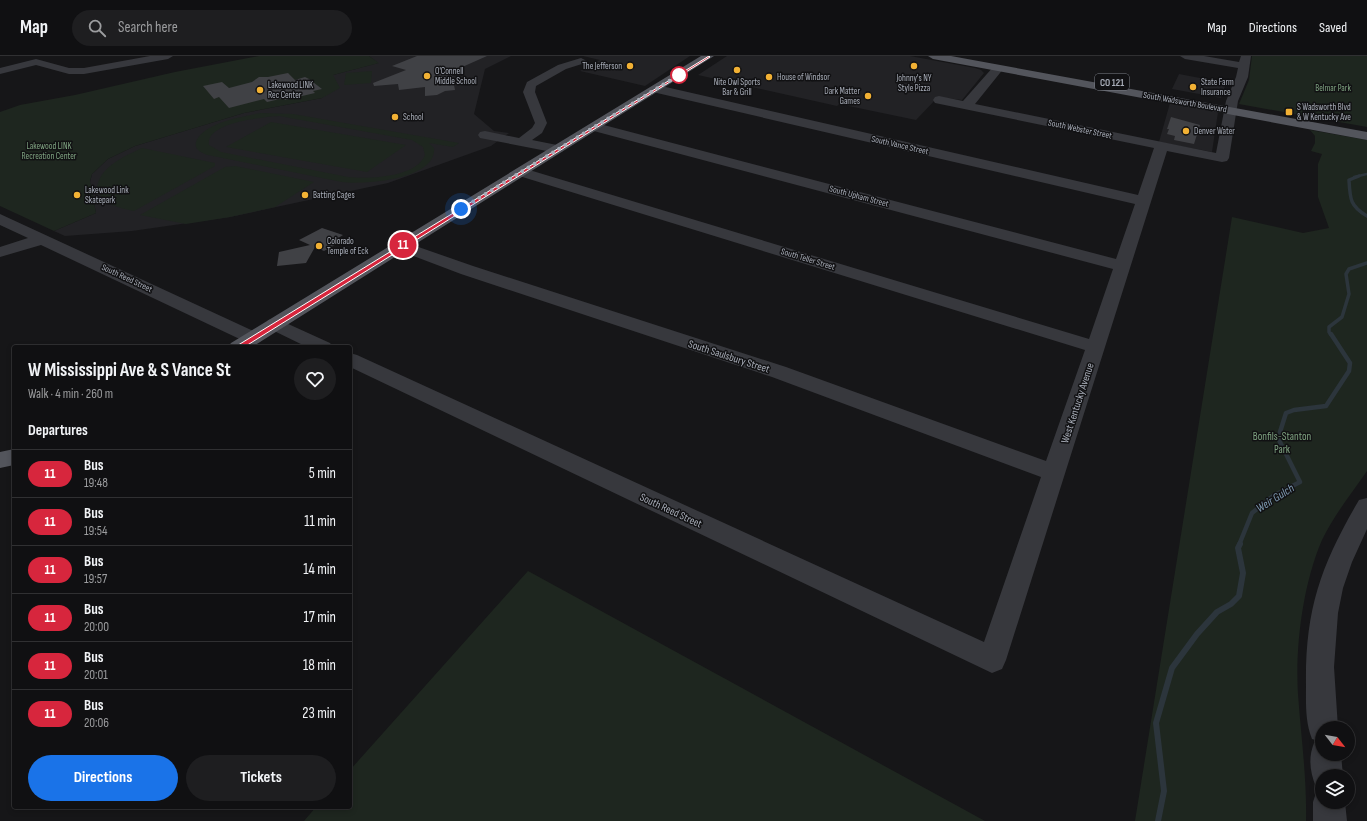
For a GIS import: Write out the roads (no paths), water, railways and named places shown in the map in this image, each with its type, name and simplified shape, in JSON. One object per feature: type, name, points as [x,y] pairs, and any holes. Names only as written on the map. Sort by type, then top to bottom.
[{"type":"main road","points":[[241,345],[709,56]]},
{"type":"main road","name":"South Wadsworth Boulevard","points":[[933,56],[1367,130]]},
{"type":"main road","name":"South Wadsworth Boulevard","points":[[969,56],[1367,136]]},
{"type":"main road","points":[[0,460],[12,457]]},
{"type":"street","points":[[0,71],[36,62],[69,71],[84,71],[168,56]]},
{"type":"street","points":[[1186,56],[1245,61],[1242,77],[1231,108]]},
{"type":"street","points":[[521,142],[537,130],[541,123],[529,92],[531,84],[562,67],[581,61]]},
{"type":"street","points":[[966,106],[998,68]]},
{"type":"street","name":"South Vance Street","points":[[657,89],[1144,201]]},
{"type":"street","name":"South Webster Street","points":[[939,100],[1222,158],[1231,108]]},
{"type":"street","name":"South Upham Street","points":[[595,127],[1123,266]]},
{"type":"street","points":[[484,135],[557,149]]},
{"type":"street","name":"West Kentucky Avenue","points":[[992,660],[1162,146]]},
{"type":"street","name":"South Teller Street","points":[[521,172],[1096,347]]},
{"type":"street","name":"South Reed Street","points":[[0,219],[253,338]]},
{"type":"street","points":[[0,252],[42,239]]},
{"type":"street","name":"South Saulsbury Street","points":[[401,246],[474,272],[785,374],[1054,473]]},
{"type":"street","points":[[275,324],[319,345]]},
{"type":"street","name":"South Reed Street","points":[[352,361],[992,660]]},
{"type":"street","points":[[1323,721],[1319,661],[1321,627],[1326,599],[1334,571],[1344,548],[1367,507]]},
{"type":"street","points":[[1329,809],[1330,821]]},
{"type":"waterway","name":"Weir Gulch","points":[[1354,177],[1367,174]]},
{"type":"waterway","name":"Weir Gulch","points":[[1359,176],[1349,180],[1350,192],[1354,205],[1367,216]]},
{"type":"waterway","name":"Weir Gulch","points":[[1331,335],[1329,332],[1329,327],[1342,317],[1349,294],[1346,274],[1349,269],[1367,263]]},
{"type":"waterway","name":"Weir Gulch","points":[[1239,545],[1252,513],[1273,496],[1300,482],[1279,440],[1286,413],[1294,410],[1326,406],[1349,371],[1350,363],[1331,334]]},
{"type":"waterway","name":"Weir Gulch","points":[[1158,821],[1164,791],[1156,723],[1172,668],[1197,634],[1217,612],[1231,604],[1239,596],[1243,573],[1238,548],[1240,544]]},
{"type":"place","name":"The Jefferson","points":[[630,66]]},
{"type":"place","name":"Johnny's NY Style Pizza","points":[[914,66]]},
{"type":"place","name":"Nite Owl Sports Bar & Grill","points":[[737,70]]},
{"type":"place","name":"O'Connell Middle School","points":[[427,76]]},
{"type":"place","name":"House of Windsor","points":[[769,77]]},
{"type":"place","name":"State Farm Insurance","points":[[1193,87]]},
{"type":"place","name":"Lakewood LINK Rec Center","points":[[260,90]]},
{"type":"place","name":"Dark Matter Games","points":[[868,96]]},
{"type":"place","name":"S Wadsworth Blvd & W Kentucky Ave","points":[[1289,112]]},
{"type":"place","name":"School","points":[[395,117]]},
{"type":"place","name":"Denver Water","points":[[1186,131]]},
{"type":"place","name":"Lakewood Link Skatepark","points":[[77,195]]},
{"type":"place","name":"Batting Cages","points":[[305,195]]},
{"type":"place","name":"Colorado Temple of Eck","points":[[319,246]]},
{"type":"park label","name":"Belmar Park","points":[[1333,88]]},
{"type":"park label","name":"Lakewood LINK Recreation Center","points":[[49,152]]},
{"type":"park label","name":"Bonfils-Stanton Park","points":[[1282,442]]}]
